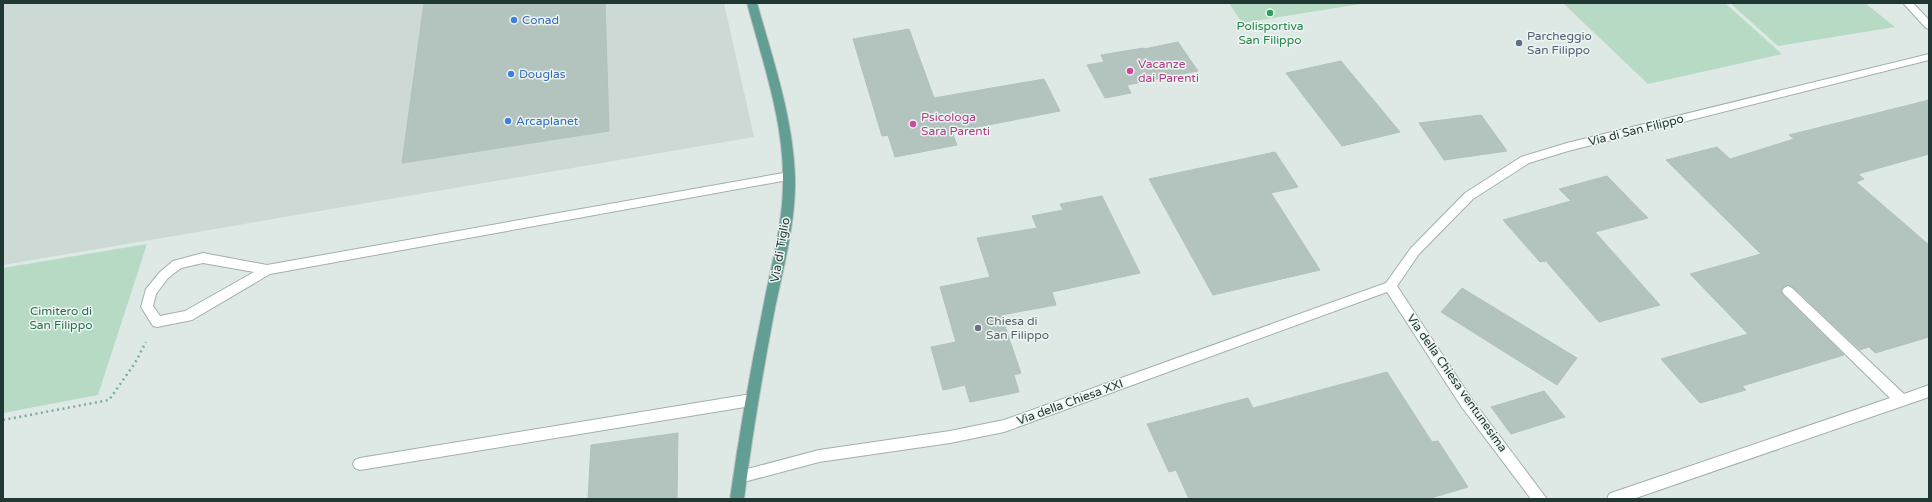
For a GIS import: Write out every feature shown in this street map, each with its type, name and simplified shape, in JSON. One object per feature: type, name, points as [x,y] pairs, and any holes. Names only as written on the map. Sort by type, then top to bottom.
[{"type":"main road","name":"Via di Tiglio","points":[[737,499],[751,400],[786,226],[789,176],[783,122],[752,3]]},
{"type":"street","points":[[1908,3],[1929,26]]},
{"type":"street","name":"Via di San Filippo","points":[[1390,286],[1415,251],[1469,196],[1525,160],[1567,147],[1929,57]]},
{"type":"street","points":[[267,270],[225,296],[188,316],[157,322],[147,307],[150,292],[164,274],[177,264],[203,258],[267,270],[789,176]]},
{"type":"street","name":"Via della Chiesa XXI","points":[[740,477],[819,456],[950,437],[1004,426],[1390,286]]},
{"type":"street","name":"Via della Chiesa ventunesima","points":[[1390,286],[1466,402],[1540,499]]},
{"type":"street","points":[[1788,291],[1902,401]]},
{"type":"street","points":[[1614,499],[1929,392]]},
{"type":"street","points":[[360,464],[751,400]]},
{"type":"path","points":[[3,420],[109,400],[135,363],[157,322]]},
{"type":"shaded area","points":[[3,3],[724,3],[754,137],[3,265]]},
{"type":"green space","name":"Polisportiva San Filippo","points":[[1229,3],[1367,3],[1242,23]]},
{"type":"green space","points":[[1563,3],[1725,3],[1782,54],[1648,84]]},
{"type":"green space","points":[[1730,3],[1865,3],[1895,27],[1778,46]]},
{"type":"green space","name":"Cimitero di San Filippo","points":[[147,244],[98,395],[3,413],[3,268]]},
{"type":"building","points":[[424,3],[605,3],[609,131],[402,163]]},
{"type":"building","points":[[909,29],[934,98],[1044,79],[1060,111],[952,132],[957,145],[895,157],[888,135],[882,136],[853,39]]},
{"type":"building","points":[[1178,42],[1198,71],[1127,85],[1131,93],[1105,98],[1087,65],[1104,62],[1101,55],[1144,49]]},
{"type":"building","points":[[1341,61],[1400,132],[1342,146],[1286,73]]},
{"type":"building","points":[[1929,100],[1929,154],[1858,174],[1864,179],[1856,182],[1929,245],[1929,337],[1875,353],[1869,347],[1860,350],[1793,287],[1787,285],[1781,290],[1783,295],[1844,355],[1742,386],[1746,390],[1700,403],[1661,359],[1748,334],[1690,274],[1761,254],[1666,160],[1717,147],[1730,159],[1794,139],[1789,135]]},
{"type":"building","points":[[1481,115],[1507,151],[1444,160],[1419,123]]},
{"type":"building","points":[[1275,152],[1298,187],[1271,193],[1320,270],[1213,295],[1149,179]]},
{"type":"building","points":[[1607,176],[1648,218],[1595,232],[1660,305],[1599,322],[1546,261],[1540,262],[1503,220],[1571,201],[1559,189]]},
{"type":"building","points":[[1102,196],[1140,273],[1052,292],[1056,305],[1001,315],[1021,373],[1014,375],[1019,392],[970,402],[965,385],[943,390],[931,347],[956,342],[940,287],[990,277],[977,238],[1037,228],[1032,216],[1063,210],[1060,204]]},
{"type":"building","points":[[1462,288],[1577,358],[1557,385],[1441,312]]},
{"type":"building","points":[[1387,372],[1432,442],[1438,441],[1468,487],[1428,499],[1189,499],[1176,470],[1169,472],[1147,424],[1248,398],[1253,408]]},
{"type":"building","points":[[1544,391],[1565,417],[1511,434],[1491,407]]},
{"type":"building","points":[[678,433],[677,499],[588,499],[591,445]]},
{"type":"place","name":"Polisportiva San Filippo","points":[[1270,13]]},
{"type":"place","name":"Conad","points":[[514,20]]},
{"type":"place","name":"Parcheggio San Filippo","points":[[1519,43]]},
{"type":"place","name":"Vacanze dai Parenti","points":[[1130,71]]},
{"type":"place","name":"Douglas","points":[[511,74]]},
{"type":"place","name":"Arcaplanet","points":[[508,121]]},
{"type":"place","name":"Psicologa Sara Parenti","points":[[913,124]]},
{"type":"place","name":"Chiesa di San Filippo","points":[[978,328]]}]
